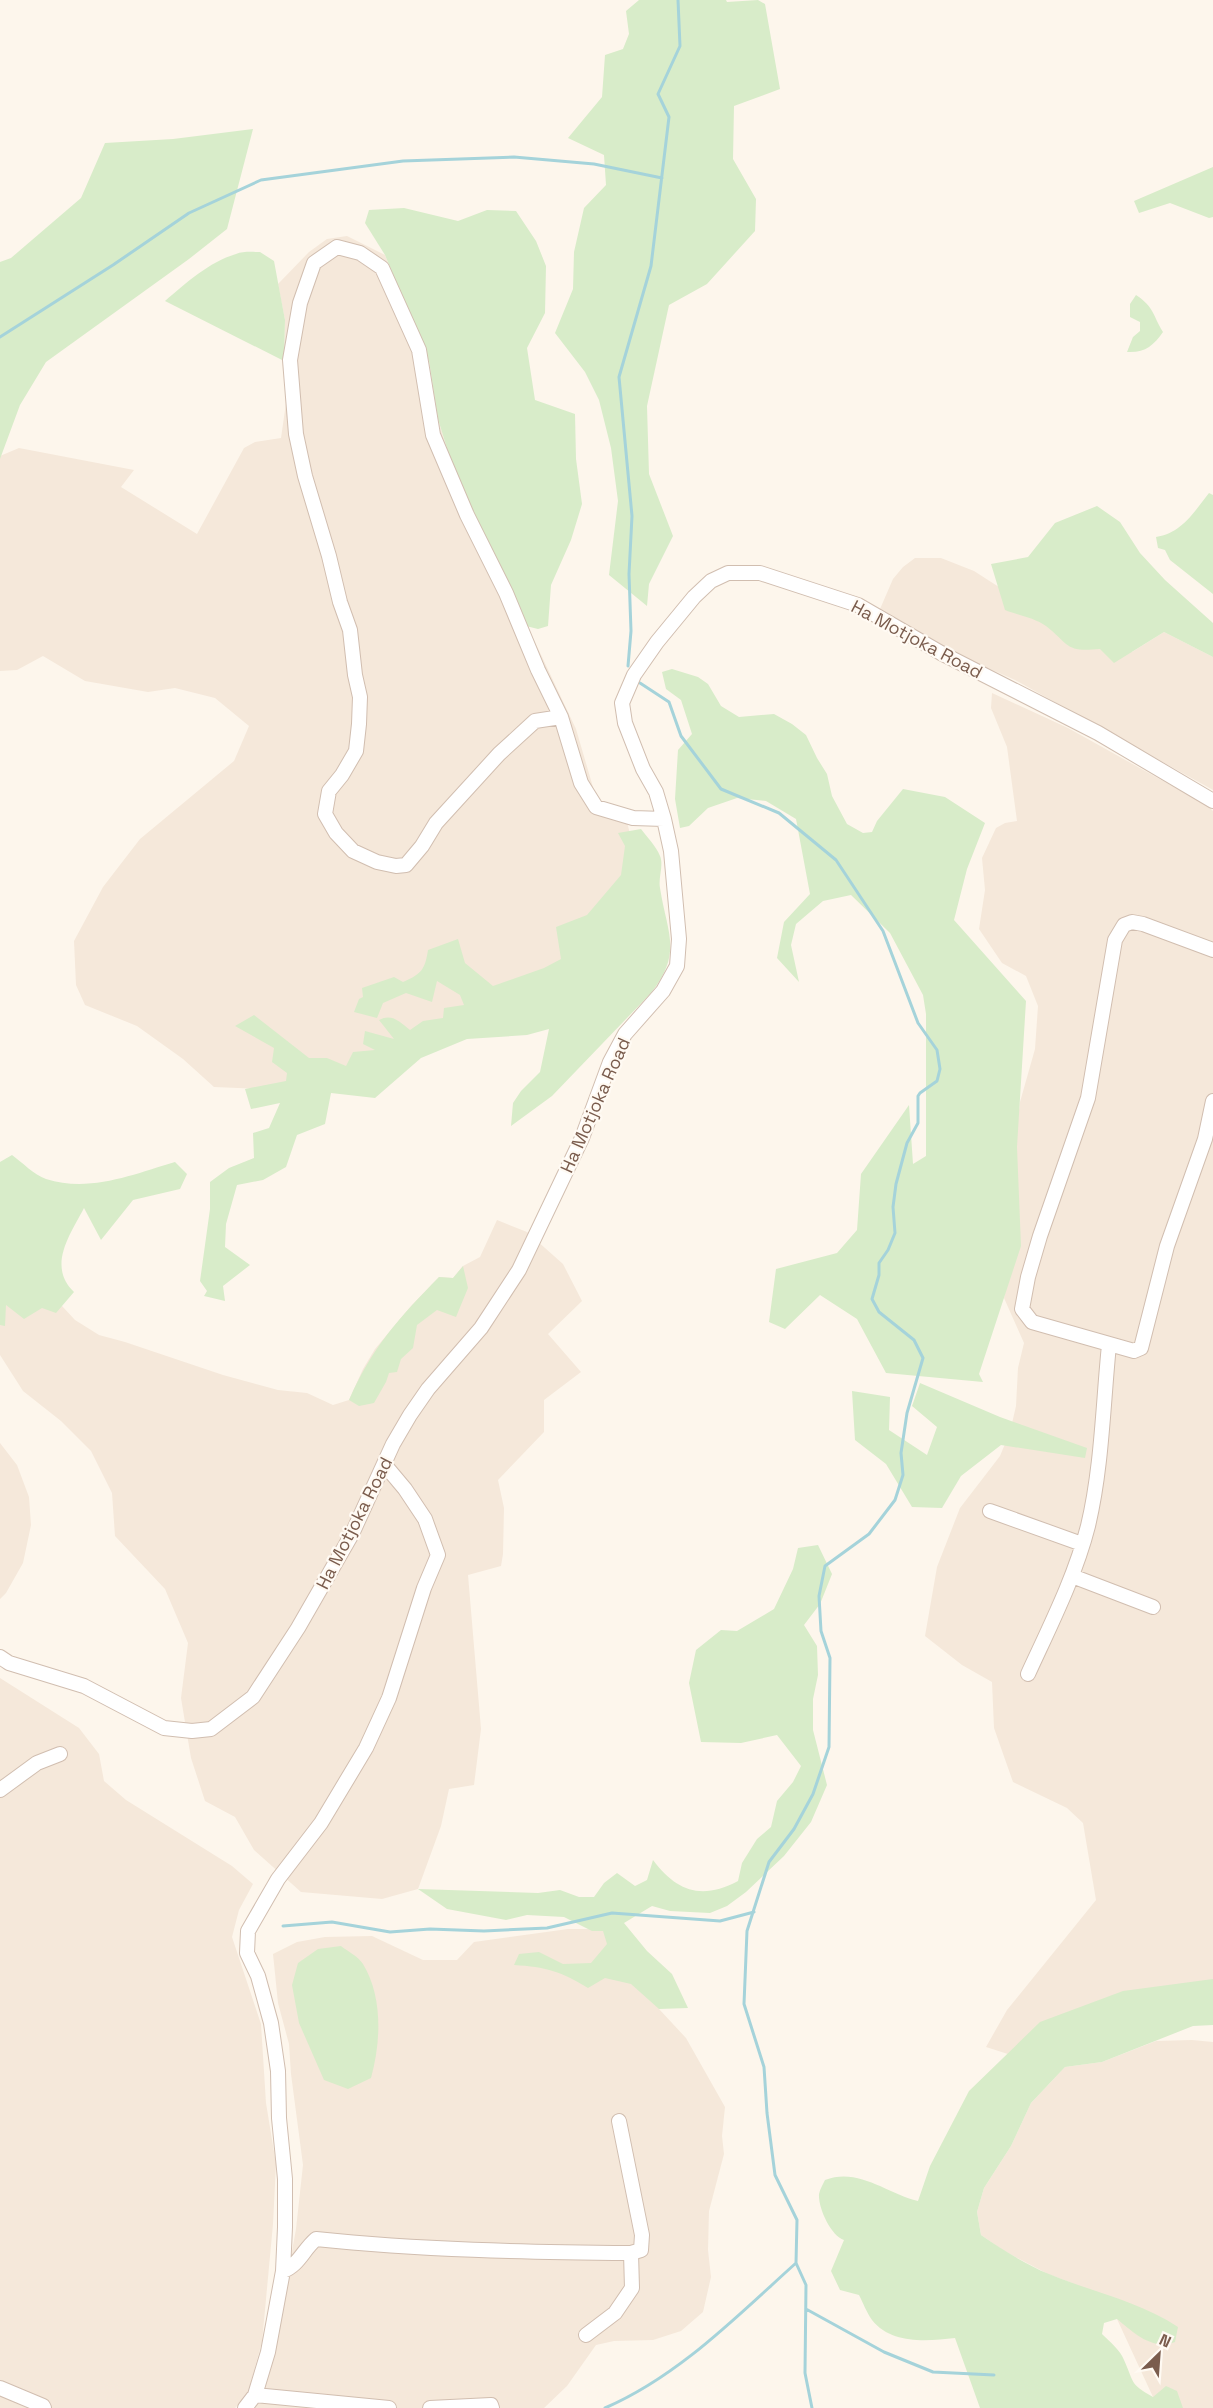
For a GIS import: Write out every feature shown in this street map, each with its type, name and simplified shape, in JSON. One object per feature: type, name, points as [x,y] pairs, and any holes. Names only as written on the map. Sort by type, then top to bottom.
[{"type":"street","points":[[561,717],[535,721],[499,754],[436,823],[422,846],[406,865],[396,866],[378,862],[353,851],[336,833],[325,814],[329,791],[342,775],[356,751],[360,697],[350,630],[340,602],[303,466],[294,423],[290,360],[300,303],[314,263],[337,247],[360,253],[382,268],[419,350],[433,435],[467,515],[506,593],[538,670],[561,717],[581,783],[596,807],[633,818],[664,819]]},
{"type":"street","name":"Ha Motjoka Road","points":[[0,1657],[9,1663],[84,1686],[164,1728],[192,1731],[211,1729],[253,1697],[298,1628],[352,1534],[398,1435],[428,1389],[481,1328],[519,1270],[582,1138],[610,1062],[625,1034],[663,990],[677,966],[679,939],[671,851],[656,792],[643,769],[625,723],[622,703],[640,666],[694,597],[711,581],[728,573],[745,571],[760,573],[858,605],[941,653],[1098,733],[1213,801]]},
{"type":"street","points":[[1213,950],[1132,922],[1124,924],[1115,940],[1088,1098],[1028,1277],[1022,1309],[1032,1322],[1134,1352],[1141,1348],[1167,1246],[1205,1138],[1213,1101]]},
{"type":"street","points":[[1028,1674],[1072,1576],[1088,1525],[1098,1466],[1109,1345]]},
{"type":"street","points":[[245,2408],[255,2395],[268,2352],[283,2271],[285,2179],[279,2118],[278,2071],[271,2023],[258,1976],[247,1953],[248,1931],[278,1879],[321,1823],[366,1748],[389,1698],[424,1588],[438,1555],[425,1519],[405,1489],[384,1464]]},
{"type":"street","points":[[990,1510],[1082,1544]]},
{"type":"street","points":[[1072,1576],[1153,1607]]},
{"type":"street","points":[[0,1790],[38,1763],[60,1754]]},
{"type":"street","points":[[283,2271],[293,2267],[307,2247],[316,2239],[374,2245],[514,2252],[631,2253],[641,2250],[642,2235],[619,2121]]},
{"type":"street","points":[[586,2335],[615,2313],[632,2288],[631,2253]]},
{"type":"street","points":[[0,2388],[44,2408]]},
{"type":"street","points":[[255,2395],[389,2408]]},
{"type":"street","points":[[430,2408],[491,2405],[492,2408]]},
{"type":"shaded area","points":[[347,236],[385,255],[429,361],[438,419],[453,468],[576,729],[595,794],[591,809],[615,821],[627,822],[640,874],[593,963],[308,1091],[214,1087],[183,1059],[137,1026],[85,1005],[76,985],[74,941],[103,887],[140,839],[234,761],[249,726],[215,698],[175,688],[148,692],[85,681],[43,656],[17,670],[0,671],[0,456],[19,448],[134,470],[121,487],[197,534],[244,448],[255,442],[281,438],[286,403],[285,320],[278,284],[309,252],[327,239]]},
{"type":"shaded area","points":[[915,558],[941,558],[974,571],[1027,605],[1132,652],[1164,632],[1213,657],[1213,790],[1015,680],[965,658],[880,609],[893,579]]},
{"type":"shaded area","points":[[992,693],[1068,728],[1208,806],[1213,811],[1213,1990],[1042,2065],[986,2047],[1007,2010],[1096,1900],[1083,1823],[1067,1808],[1013,1782],[994,1728],[992,1682],[962,1665],[925,1636],[937,1567],[960,1508],[1000,1456],[1010,1432],[1016,1406],[1018,1368],[1024,1343],[1004,1298],[1013,1254],[1008,1208],[1020,1102],[1035,1049],[1038,1006],[1026,976],[1002,963],[979,929],[985,890],[982,858],[996,828],[1005,823],[1017,821],[1007,747],[991,708]]},
{"type":"shaded area","points":[[497,1220],[527,1232],[563,1264],[582,1301],[548,1334],[581,1372],[544,1400],[544,1432],[498,1480],[504,1508],[501,1566],[468,1575],[481,1729],[474,1785],[449,1789],[441,1826],[418,1889],[382,1899],[301,1892],[254,1850],[235,1817],[205,1801],[191,1758],[181,1698],[188,1643],[165,1589],[115,1536],[112,1493],[91,1451],[61,1421],[23,1391],[0,1355],[0,1301],[50,1293],[75,1320],[99,1335],[223,1375],[278,1390],[307,1393],[333,1405],[349,1400],[375,1349],[439,1277],[453,1278],[463,1266],[480,1257]]},
{"type":"shaded area","points":[[0,1443],[17,1465],[29,1497],[31,1525],[23,1563],[6,1593],[0,1599]]},
{"type":"shaded area","points":[[0,1678],[79,1728],[99,1754],[104,1781],[126,1800],[232,1866],[253,1884],[239,1910],[232,1937],[261,2024],[266,2103],[276,2164],[262,2342],[247,2396],[235,2408],[0,2408]]},
{"type":"shaded area","points":[[568,1929],[609,1929],[652,1982],[659,2009],[686,2038],[725,2107],[722,2136],[724,2154],[709,2211],[708,2250],[711,2277],[703,2312],[681,2331],[653,2340],[614,2341],[596,2345],[567,2386],[544,2408],[254,2408],[264,2391],[274,2351],[296,2229],[303,2165],[289,2044],[278,2003],[273,1954],[297,1942],[325,1937],[372,1936],[423,1960],[457,1960],[474,1942]]},
{"type":"shaded area","points":[[1156,2041],[1213,2042],[1213,2408],[1168,2408],[1153,2397],[1117,2319],[1072,2283],[1048,2274],[1004,2251],[981,2235],[977,2212],[984,2188],[1011,2146],[1031,2103],[1065,2067],[1102,2062]]},
{"type":"green space","points":[[639,0],[726,0],[727,2],[758,0],[765,4],[780,89],[734,106],[733,159],[756,199],[755,231],[707,284],[669,305],[647,406],[649,474],[673,536],[649,584],[647,606],[609,575],[618,501],[611,448],[599,400],[585,372],[555,333],[573,289],[574,252],[584,208],[606,185],[604,155],[568,138],[602,97],[605,55],[623,49],[629,34],[626,11]]},
{"type":"green space","points":[[253,129],[227,229],[46,362],[20,405],[0,459],[0,262],[11,258],[81,198],[105,143],[173,139]]},
{"type":"green space","points":[[1213,167],[1213,217],[1209,218],[1170,203],[1139,213],[1134,201]]},
{"type":"green space","points":[[404,208],[458,221],[487,210],[516,211],[536,241],[546,266],[545,313],[527,348],[535,400],[575,414],[576,459],[582,504],[571,540],[551,585],[548,626],[538,629],[526,626],[453,468],[438,419],[429,361],[385,255],[365,223],[369,210]]},
{"type":"green space","points":[[260,252],[274,261],[285,320],[284,361],[165,301],[216,262],[239,253]]},
{"type":"green space","points":[[1136,295],[1150,308],[1163,332],[1148,348],[1127,352],[1133,337],[1140,331],[1140,322],[1130,317],[1130,304]]},
{"type":"green space","points":[[1209,493],[1213,495],[1213,594],[1170,560],[1165,550],[1158,548],[1156,537],[1165,535],[1180,526]]},
{"type":"green space","points":[[1097,506],[1120,522],[1140,553],[1165,580],[1213,623],[1213,657],[1164,632],[1114,663],[1100,649],[1080,649],[1069,646],[1042,623],[1005,610],[991,564],[1028,557],[1055,523]]},
{"type":"green space","points":[[672,669],[698,677],[708,684],[721,706],[739,717],[774,714],[806,735],[827,774],[832,796],[847,824],[863,833],[872,832],[877,821],[903,789],[945,797],[985,823],[967,869],[954,920],[1026,1001],[1017,1147],[1021,1246],[979,1374],[983,1382],[886,1373],[857,1319],[820,1295],[785,1329],[769,1322],[776,1269],[837,1253],[857,1230],[861,1174],[909,1105],[913,1164],[926,1156],[926,1014],[923,995],[890,933],[851,895],[823,901],[796,924],[791,945],[799,982],[777,958],[784,922],[810,894],[796,819],[766,801],[737,798],[708,808],[689,826],[680,828],[675,799],[678,750],[692,734],[681,700],[666,689],[662,672]]},
{"type":"green space","points":[[641,829],[660,856],[660,888],[670,942],[667,966],[651,993],[552,1096],[511,1126],[513,1103],[521,1091],[540,1072],[549,1029],[527,1035],[467,1039],[421,1058],[375,1098],[331,1093],[325,1124],[297,1135],[286,1167],[263,1180],[237,1185],[226,1224],[225,1247],[250,1265],[223,1286],[225,1301],[204,1296],[207,1291],[200,1281],[210,1209],[210,1182],[229,1168],[254,1158],[253,1133],[269,1128],[280,1103],[251,1109],[245,1089],[286,1081],[287,1073],[272,1062],[274,1048],[235,1026],[254,1015],[309,1058],[327,1058],[346,1066],[353,1052],[375,1050],[363,1044],[365,1031],[394,1039],[379,1020],[392,1018],[410,1030],[423,1021],[443,1018],[444,1008],[464,1005],[460,995],[437,981],[432,1002],[406,993],[383,1003],[377,1018],[354,1012],[359,999],[363,997],[362,988],[394,977],[403,982],[414,976],[422,970],[428,950],[458,939],[465,963],[493,986],[544,968],[561,959],[556,927],[587,915],[621,875],[625,846],[618,833]]},
{"type":"green space","points":[[12,1155],[42,1177],[62,1183],[79,1184],[112,1180],[175,1162],[187,1174],[180,1189],[133,1200],[101,1240],[84,1208],[68,1240],[62,1261],[62,1272],[74,1292],[56,1313],[42,1308],[24,1319],[6,1305],[5,1326],[0,1325],[0,1162]]},
{"type":"green space","points":[[463,1266],[468,1288],[456,1317],[437,1310],[417,1325],[413,1348],[401,1359],[397,1372],[389,1373],[374,1403],[359,1406],[349,1400],[367,1364],[399,1320],[439,1277],[453,1278]]},
{"type":"green space","points":[[920,1383],[1000,1417],[1087,1448],[1085,1458],[1001,1445],[961,1476],[942,1508],[912,1507],[886,1464],[855,1440],[852,1391],[890,1397],[889,1430],[927,1455],[937,1427],[912,1406]]},
{"type":"green space","points":[[818,1545],[832,1574],[820,1604],[804,1625],[817,1646],[818,1675],[813,1699],[813,1730],[827,1785],[811,1822],[784,1856],[746,1892],[727,1906],[710,1913],[670,1911],[652,1906],[624,1923],[647,1951],[672,1974],[688,2008],[659,2009],[631,1984],[605,1978],[588,1988],[552,1971],[514,1965],[519,1954],[539,1952],[563,1964],[591,1963],[607,1944],[603,1931],[592,1931],[564,1917],[527,1915],[506,1920],[447,1909],[418,1889],[538,1893],[560,1890],[579,1897],[594,1897],[604,1883],[617,1873],[635,1886],[647,1880],[653,1860],[671,1879],[691,1890],[713,1890],[738,1881],[742,1863],[757,1839],[771,1827],[777,1801],[793,1782],[801,1766],[777,1735],[741,1743],[701,1742],[689,1683],[696,1650],[721,1630],[737,1631],[774,1609],[793,1569],[798,1548]]},
{"type":"green space","points":[[341,1946],[363,1964],[374,1991],[378,2020],[377,2050],[371,2078],[348,2089],[324,2080],[299,2023],[292,1985],[298,1963],[318,1949]]},
{"type":"green space","points":[[1213,1979],[1213,2025],[1193,2026],[1102,2062],[1065,2067],[1031,2103],[1011,2146],[984,2188],[977,2212],[981,2235],[1031,2266],[1147,2310],[1178,2327],[1175,2342],[1167,2344],[1158,2344],[1143,2339],[1117,2319],[1104,2323],[1102,2334],[1120,2353],[1132,2379],[1140,2389],[1153,2397],[1166,2386],[1177,2391],[1183,2408],[980,2408],[955,2338],[911,2340],[890,2334],[872,2320],[859,2295],[840,2290],[831,2271],[844,2240],[834,2233],[821,2207],[819,2194],[825,2180],[837,2177],[860,2179],[918,2201],[930,2166],[969,2091],[1040,2022],[1123,1991]]},
{"type":"waterway","points":[[628,666],[631,631],[629,574],[632,516],[619,377],[651,266],[669,117],[658,94],[680,46],[678,0]]},
{"type":"waterway","points":[[0,337],[189,213],[261,180],[403,161],[514,157],[594,164],[662,178]]},
{"type":"waterway","points":[[640,683],[669,702],[681,736],[721,789],[779,813],[836,860],[883,931],[918,1023],[937,1050],[940,1069],[937,1081],[918,1096],[918,1123],[907,1143],[896,1184],[893,1207],[895,1233],[888,1250],[879,1263],[879,1275],[872,1299],[879,1312],[914,1340],[923,1358],[907,1413],[901,1453],[903,1475],[895,1500],[869,1534],[825,1566],[819,1596],[821,1631],[830,1658],[829,1747],[813,1794],[794,1829],[769,1862],[747,1931],[744,2004],[764,2067],[775,2175],[797,2220],[796,2263],[806,2285],[805,2373],[812,2408]]},
{"type":"waterway","points":[[283,1926],[332,1922],[390,1932],[430,1929],[484,1931],[547,1928],[612,1913],[720,1921],[754,1912]]},
{"type":"waterway","points":[[605,2408],[632,2395],[682,2362],[729,2324],[796,2263]]},
{"type":"waterway","points":[[806,2309],[884,2352],[933,2372],[994,2375]]}]
